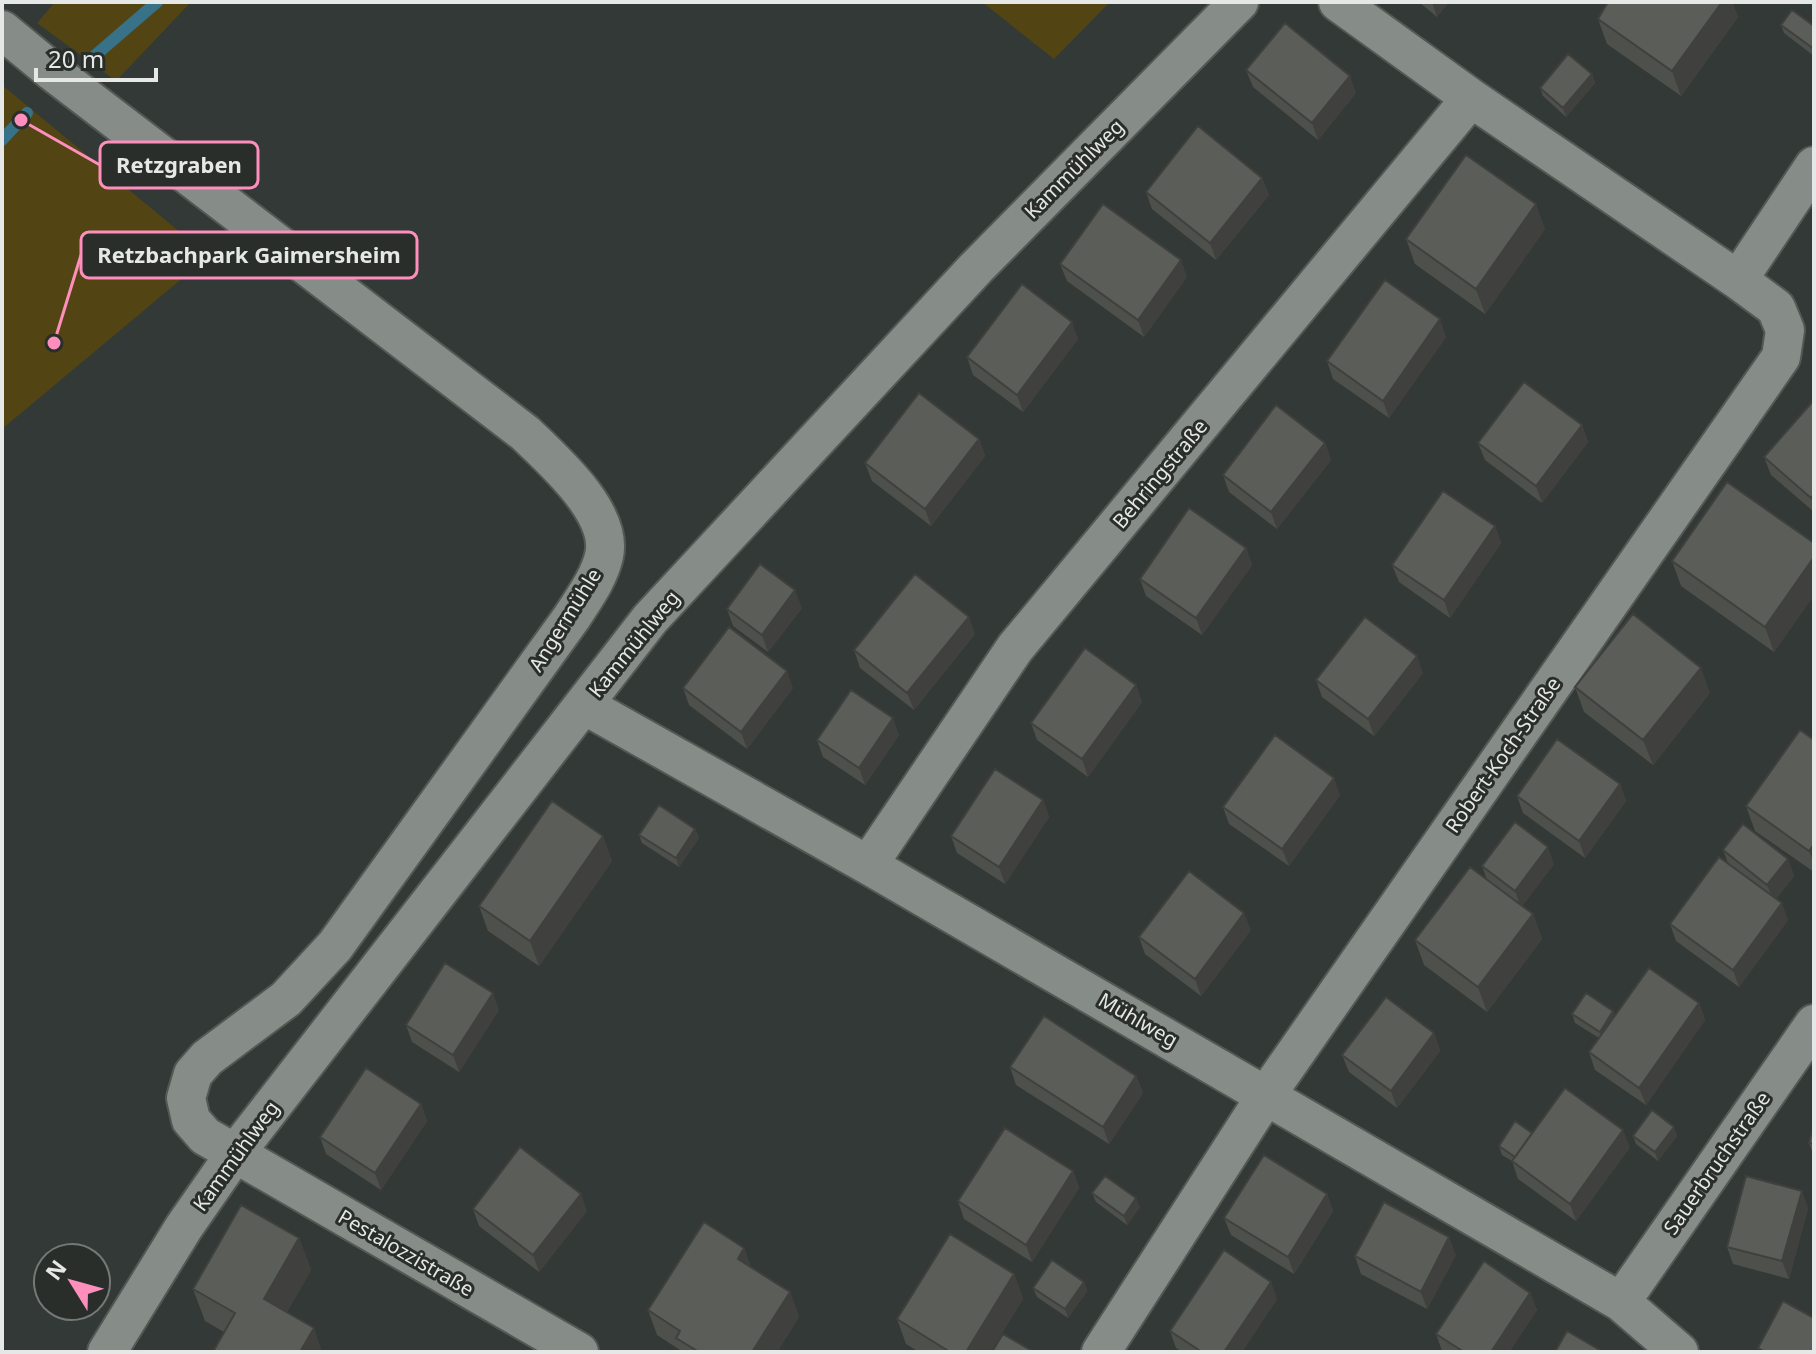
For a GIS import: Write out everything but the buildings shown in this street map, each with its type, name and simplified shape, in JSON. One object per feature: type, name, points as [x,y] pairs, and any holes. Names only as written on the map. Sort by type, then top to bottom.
[{"type":"street","name":"Kammühlweg","points":[[107,1352],[184,1227],[234,1155],[650,619],[976,268],[1239,2]]},
{"type":"street","points":[[1338,2],[1471,98],[1738,280],[1814,166]]},
{"type":"street","name":"Angermühle","points":[[2,30],[525,433],[566,473],[602,525],[606,538],[604,556],[595,578],[572,617],[335,946],[286,999],[207,1058],[193,1074],[186,1098],[191,1120],[205,1136],[234,1155]]},
{"type":"street","name":"Behringstraße","points":[[868,865],[1015,648],[1471,98]]},
{"type":"street","name":"Robert-Koch-Straße","points":[[1101,1352],[1267,1094],[1781,357],[1785,330],[1776,308],[1738,280]]},
{"type":"street","name":"Mühlweg","points":[[584,705],[1267,1094],[1621,1302],[1679,1352]]},
{"type":"street","name":"Sauerbruchstraße","points":[[1621,1302],[1814,1024]]},
{"type":"street","name":"Pestalozzistraße","points":[[234,1155],[579,1352]]},
{"type":"shaded area","points":[[55,2],[191,2],[116,81],[37,23]]},
{"type":"shaded area","points":[[982,2],[1110,2],[1054,59]]},
{"type":"shaded area","points":[[2,85],[209,256],[2,429]]},
{"type":"waterway","points":[[91,59],[157,2]]},
{"type":"waterway","points":[[2,140],[27,113]]},
{"type":"place","name":"Retzgraben","points":[[21,120]]},
{"type":"place","name":"Retzbachpark Gaimersheim","points":[[54,343]]}]
